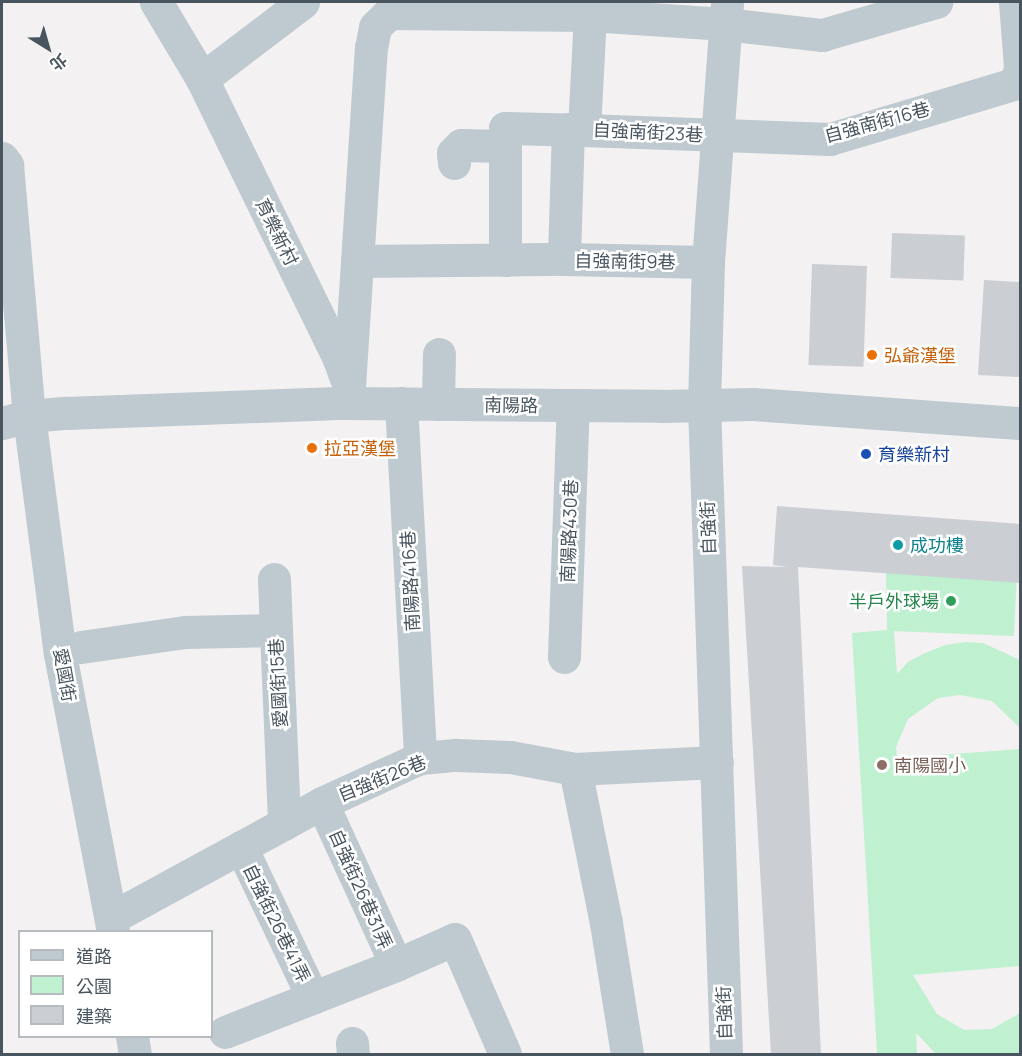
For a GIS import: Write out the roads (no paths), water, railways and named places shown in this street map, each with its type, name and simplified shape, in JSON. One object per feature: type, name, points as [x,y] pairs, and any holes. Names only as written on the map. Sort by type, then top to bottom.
[{"type":"street","name":"育樂新村","points":[[156,2],[202,79],[339,359],[347,394]]},
{"type":"street","points":[[202,79],[303,2]]},
{"type":"street","points":[[347,394],[371,48],[375,27],[398,7],[590,15],[726,13],[822,35],[936,2]]},
{"type":"street","points":[[1015,2],[1020,66]]},
{"type":"street","name":"自強街","points":[[726,13],[708,262],[704,405],[726,1054]]},
{"type":"street","name":"自強南街23巷","points":[[590,15],[576,129],[718,135]]},
{"type":"street","name":"自強南街16巷","points":[[718,135],[830,139],[1017,83],[1020,66]]},
{"type":"street","points":[[505,260],[503,146],[505,128],[576,129]]},
{"type":"street","name":"自強南街9巷","points":[[576,129],[564,260],[708,262]]},
{"type":"street","points":[[454,163],[453,153],[461,145],[503,146]]},
{"type":"street","name":"愛國街","points":[[2,158],[7,165],[15,420],[112,925]]},
{"type":"street","points":[[357,261],[564,260]]},
{"type":"street","points":[[438,404],[439,354]]},
{"type":"street","name":"南陽路","points":[[15,420],[347,394],[401,403],[438,404],[753,404],[1020,423]]},
{"type":"street","name":"南陽路416巷","points":[[401,403],[420,759]]},
{"type":"street","name":"南陽路430巷","points":[[564,657],[573,405]]},
{"type":"street","points":[[274,579],[276,630]]},
{"type":"street","name":"愛國街15巷","points":[[81,647],[185,632],[276,630],[284,824]]},
{"type":"street","name":"自強街26巷","points":[[112,925],[322,803],[420,759],[456,755],[510,757],[575,769],[717,762]]},
{"type":"street","points":[[575,769],[606,923],[627,1054]]},
{"type":"street","name":"自強街26巷31弄","points":[[322,803],[396,965],[455,939],[505,1054]]},
{"type":"street","name":"自強街26巷41弄","points":[[241,848],[313,998]]},
{"type":"street","name":"自強街26巷41弄","points":[[225,1032],[396,965]]},
{"type":"street","points":[[132,1038],[135,1054]]},
{"type":"place","name":"弘爺漢堡","points":[[872,355]]},
{"type":"place","name":"拉亞漢堡","points":[[312,448]]},
{"type":"place","name":"育樂新村","points":[[866,454]]},
{"type":"place","name":"成功樓","points":[[898,545]]},
{"type":"place","name":"半戶外球場","points":[[951,601]]},
{"type":"place","name":"南陽國小","points":[[882,765]]}]
